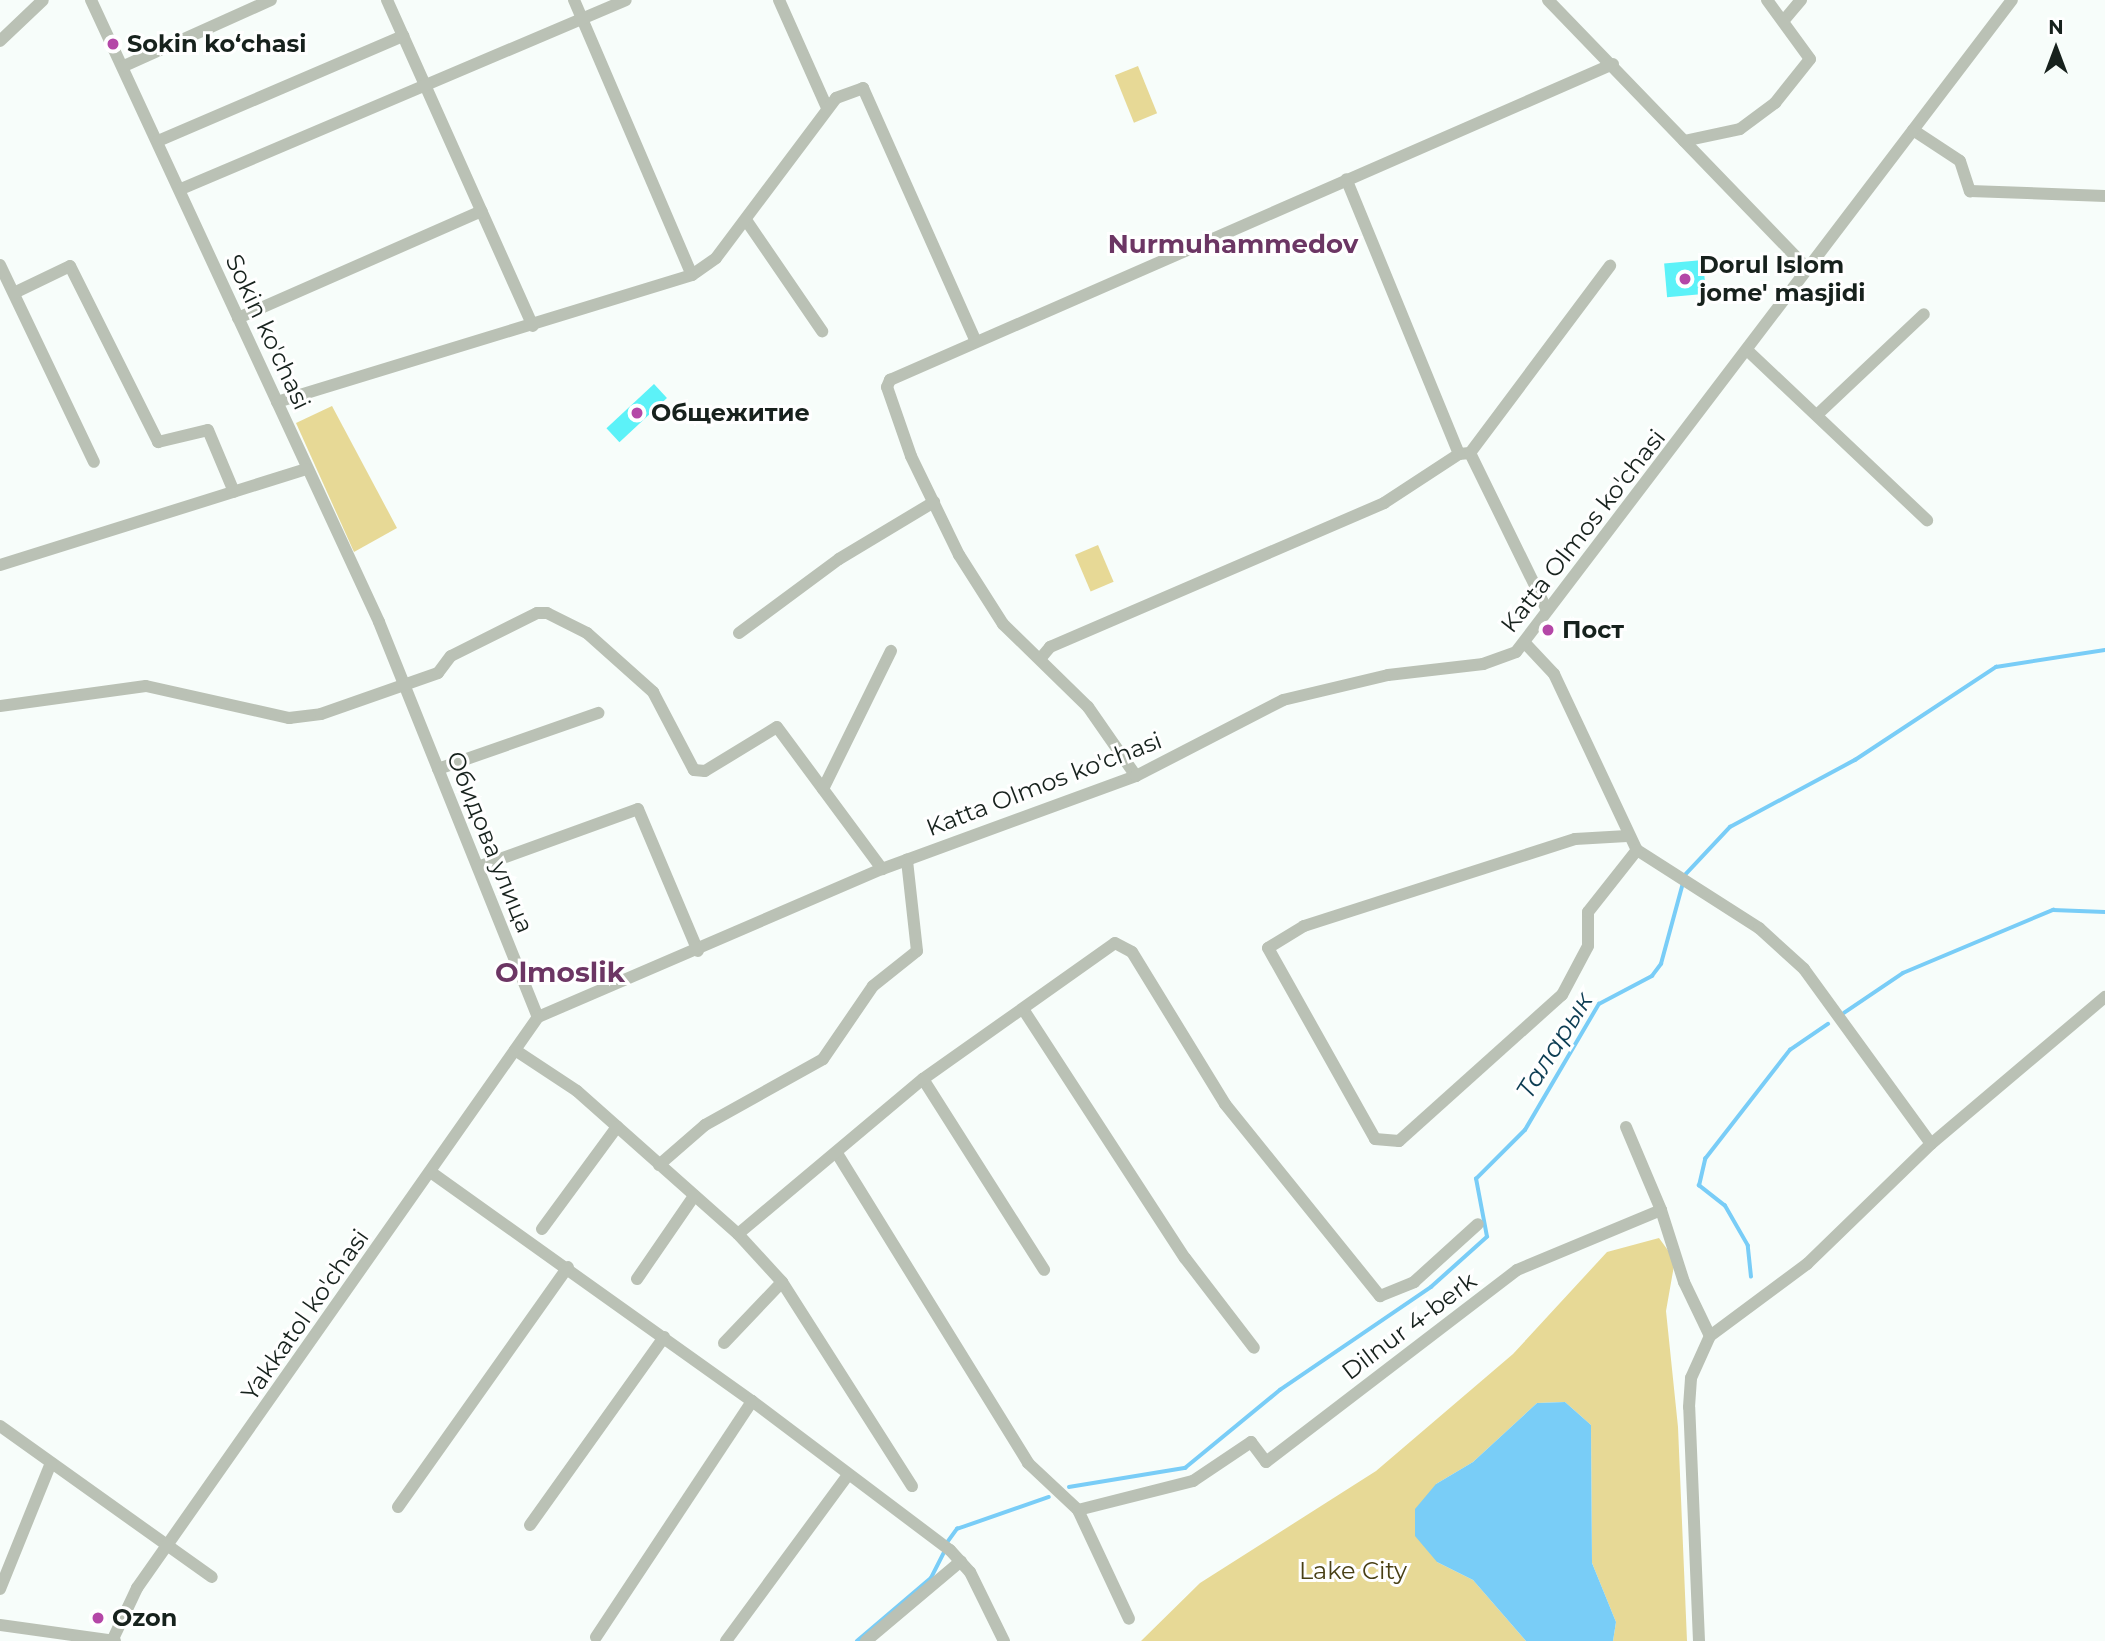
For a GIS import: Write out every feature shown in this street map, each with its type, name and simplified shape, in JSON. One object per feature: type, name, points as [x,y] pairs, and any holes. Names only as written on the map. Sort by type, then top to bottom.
[{"type":"street","points":[[0,41],[43,0]]},
{"type":"street","name":"Sokin ko'chasi","points":[[91,0],[181,189],[404,682]]},
{"type":"street","points":[[124,66],[271,0]]},
{"type":"street","points":[[387,0],[533,326]]},
{"type":"street","points":[[574,0],[692,275]]},
{"type":"street","points":[[181,189],[626,0]]},
{"type":"street","points":[[779,0],[827,108]]},
{"type":"street","points":[[1548,0],[1807,268]]},
{"type":"street","points":[[1684,141],[1740,130],[1775,103],[1810,59],[1785,19],[1767,0]]},
{"type":"street","points":[[1785,19],[1801,0]]},
{"type":"street","name":"Katta Olmos ko'chasi","points":[[538,1017],[698,951],[881,869],[1136,776],[1283,701],[1400,673],[1503,660],[1524,642],[1546,608],[1747,350],[2012,0]]},
{"type":"street","points":[[158,141],[403,36]]},
{"type":"street","points":[[1136,776],[1088,707],[1003,624],[934,502],[887,387],[892,376],[1612,64]]},
{"type":"street","points":[[277,402],[533,326],[692,275],[716,258],[836,98],[863,88],[975,340]]},
{"type":"street","points":[[1913,130],[1960,161],[1970,191],[2105,196]]},
{"type":"street","points":[[1346,179],[1464,454],[1546,608]]},
{"type":"street","points":[[238,318],[482,211]]},
{"type":"street","points":[[746,220],[822,331]]},
{"type":"street","points":[[0,265],[93,462]]},
{"type":"street","points":[[15,293],[70,266],[158,442],[208,430],[234,492]]},
{"type":"street","points":[[1040,659],[1050,648],[1384,503],[1464,454],[1610,266]]},
{"type":"street","points":[[1819,413],[1924,314]]},
{"type":"street","points":[[1747,350],[1819,413],[1927,520]]},
{"type":"street","points":[[0,565],[306,469]]},
{"type":"street","points":[[738,633],[839,559],[934,502]]},
{"type":"street","points":[[0,706],[146,686],[289,718],[321,714],[404,682],[438,673],[451,656],[537,613],[547,613],[587,632],[653,692],[694,770],[705,771],[778,727],[881,869]]},
{"type":"street","points":[[1524,642],[1554,674],[1628,836],[1637,850],[1759,928],[1804,969],[1931,1144]]},
{"type":"street","points":[[823,789],[891,650]]},
{"type":"street","name":"Обидова улица","points":[[404,682],[538,1017]]},
{"type":"street","points":[[438,769],[598,713]]},
{"type":"street","points":[[478,867],[638,808],[698,951]]},
{"type":"street","points":[[1628,836],[1575,839],[1304,926],[1269,947],[1375,1139],[1388,1144],[1399,1141],[1562,995],[1588,946],[1588,912],[1637,850]]},
{"type":"street","points":[[659,1165],[705,1125],[823,1059],[873,986],[917,951],[907,860]]},
{"type":"street","points":[[738,1234],[838,1155],[923,1079],[1115,943],[1132,952],[1225,1104],[1380,1296],[1414,1282],[1478,1224]]},
{"type":"street","points":[[1699,1641],[1689,1407],[1691,1378],[1710,1336],[1807,1264],[1931,1144],[2105,998]]},
{"type":"street","points":[[1023,1009],[1185,1258],[1254,1348]]},
{"type":"street","name":"Yakkatol ko'chasi","points":[[113,1641],[137,1588],[432,1172],[538,1017]]},
{"type":"street","points":[[515,1051],[577,1090],[738,1234],[782,1282],[912,1486]]},
{"type":"street","points":[[923,1079],[1044,1270]]},
{"type":"street","points":[[542,1229],[617,1127]]},
{"type":"street","points":[[1626,1128],[1661,1210],[1684,1282],[1710,1336]]},
{"type":"street","points":[[838,1155],[1028,1463],[1078,1510],[1129,1619]]},
{"type":"street","points":[[432,1172],[752,1401],[933,1540],[950,1550],[961,1561],[1004,1641]]},
{"type":"street","points":[[637,1279],[694,1196]]},
{"type":"street","name":"Dilnur 4-berk","points":[[1078,1510],[1193,1481],[1251,1443],[1266,1462],[1517,1270],[1661,1210]]},
{"type":"street","points":[[398,1507],[568,1267]]},
{"type":"street","points":[[724,1343],[782,1282]]},
{"type":"street","points":[[530,1525],[664,1337]]},
{"type":"street","points":[[596,1637],[752,1401]]},
{"type":"street","points":[[0,1426],[212,1577]]},
{"type":"street","points":[[0,1589],[51,1463]]},
{"type":"street","points":[[726,1641],[848,1475]]},
{"type":"street","points":[[866,1641],[961,1561]]},
{"type":"street","points":[[0,1625],[113,1641]]},
{"type":"green space","points":[[1138,66],[1157,113],[1134,123],[1115,75]]},
{"type":"green space","points":[[332,406],[397,528],[354,552],[296,423]]},
{"type":"green space","points":[[1098,545],[1114,582],[1091,592],[1075,555]]},
{"type":"green space","name":"Lake City","points":[[1659,1238],[1675,1260],[1666,1311],[1678,1427],[1687,1641],[1613,1641],[1616,1622],[1592,1563],[1591,1425],[1565,1402],[1537,1403],[1473,1462],[1436,1484],[1437,1562],[1473,1580],[1526,1641],[1141,1641],[1200,1583],[1376,1471],[1513,1354],[1607,1252]]},
{"type":"water","points":[[1565,1402],[1591,1425],[1592,1563],[1616,1622],[1613,1641],[1526,1641],[1473,1580],[1437,1562],[1415,1536],[1415,1509],[1436,1484],[1473,1462],[1537,1403]]},
{"type":"building","name":"Dorul Islom jome' masjidi","points":[[1703,260],[1706,294],[1667,297],[1664,263]]},
{"type":"building","name":"Общежитие","points":[[654,384],[667,398],[619,442],[606,428]]},
{"type":"waterway","name":"Таларык","points":[[1685,875],[1730,827],[1855,760],[1996,667],[2105,650]]},
{"type":"waterway","name":"Таларык","points":[[1069,1487],[1185,1468],[1280,1390],[1431,1287],[1487,1237],[1476,1179],[1525,1130],[1599,1004],[1652,976],[1661,964],[1683,883]]},
{"type":"waterway","points":[[1844,1013],[1903,973],[2053,910],[2105,912]]},
{"type":"waterway","points":[[1751,1277],[1748,1246],[1725,1206],[1699,1186],[1705,1159],[1790,1050],[1828,1024]]},
{"type":"waterway","name":"Таларык","points":[[946,1544],[957,1529],[1049,1497]]},
{"type":"waterway","name":"Таларык","points":[[857,1641],[931,1578],[945,1551]]},
{"type":"place","name":"Sokin koʻchasi","points":[[113,44]]},
{"type":"place","name":"Dorul Islom jome' masjidi","points":[[1685,279]]},
{"type":"place","name":"Общежитие","points":[[637,413]]},
{"type":"place","name":"Пост","points":[[1548,630]]},
{"type":"place","name":"Ozon","points":[[98,1618]]},
{"type":"district","name":"Nurmuhammedov","points":[[1233,245]]},
{"type":"district","name":"Olmoslik","points":[[560,972]]}]
